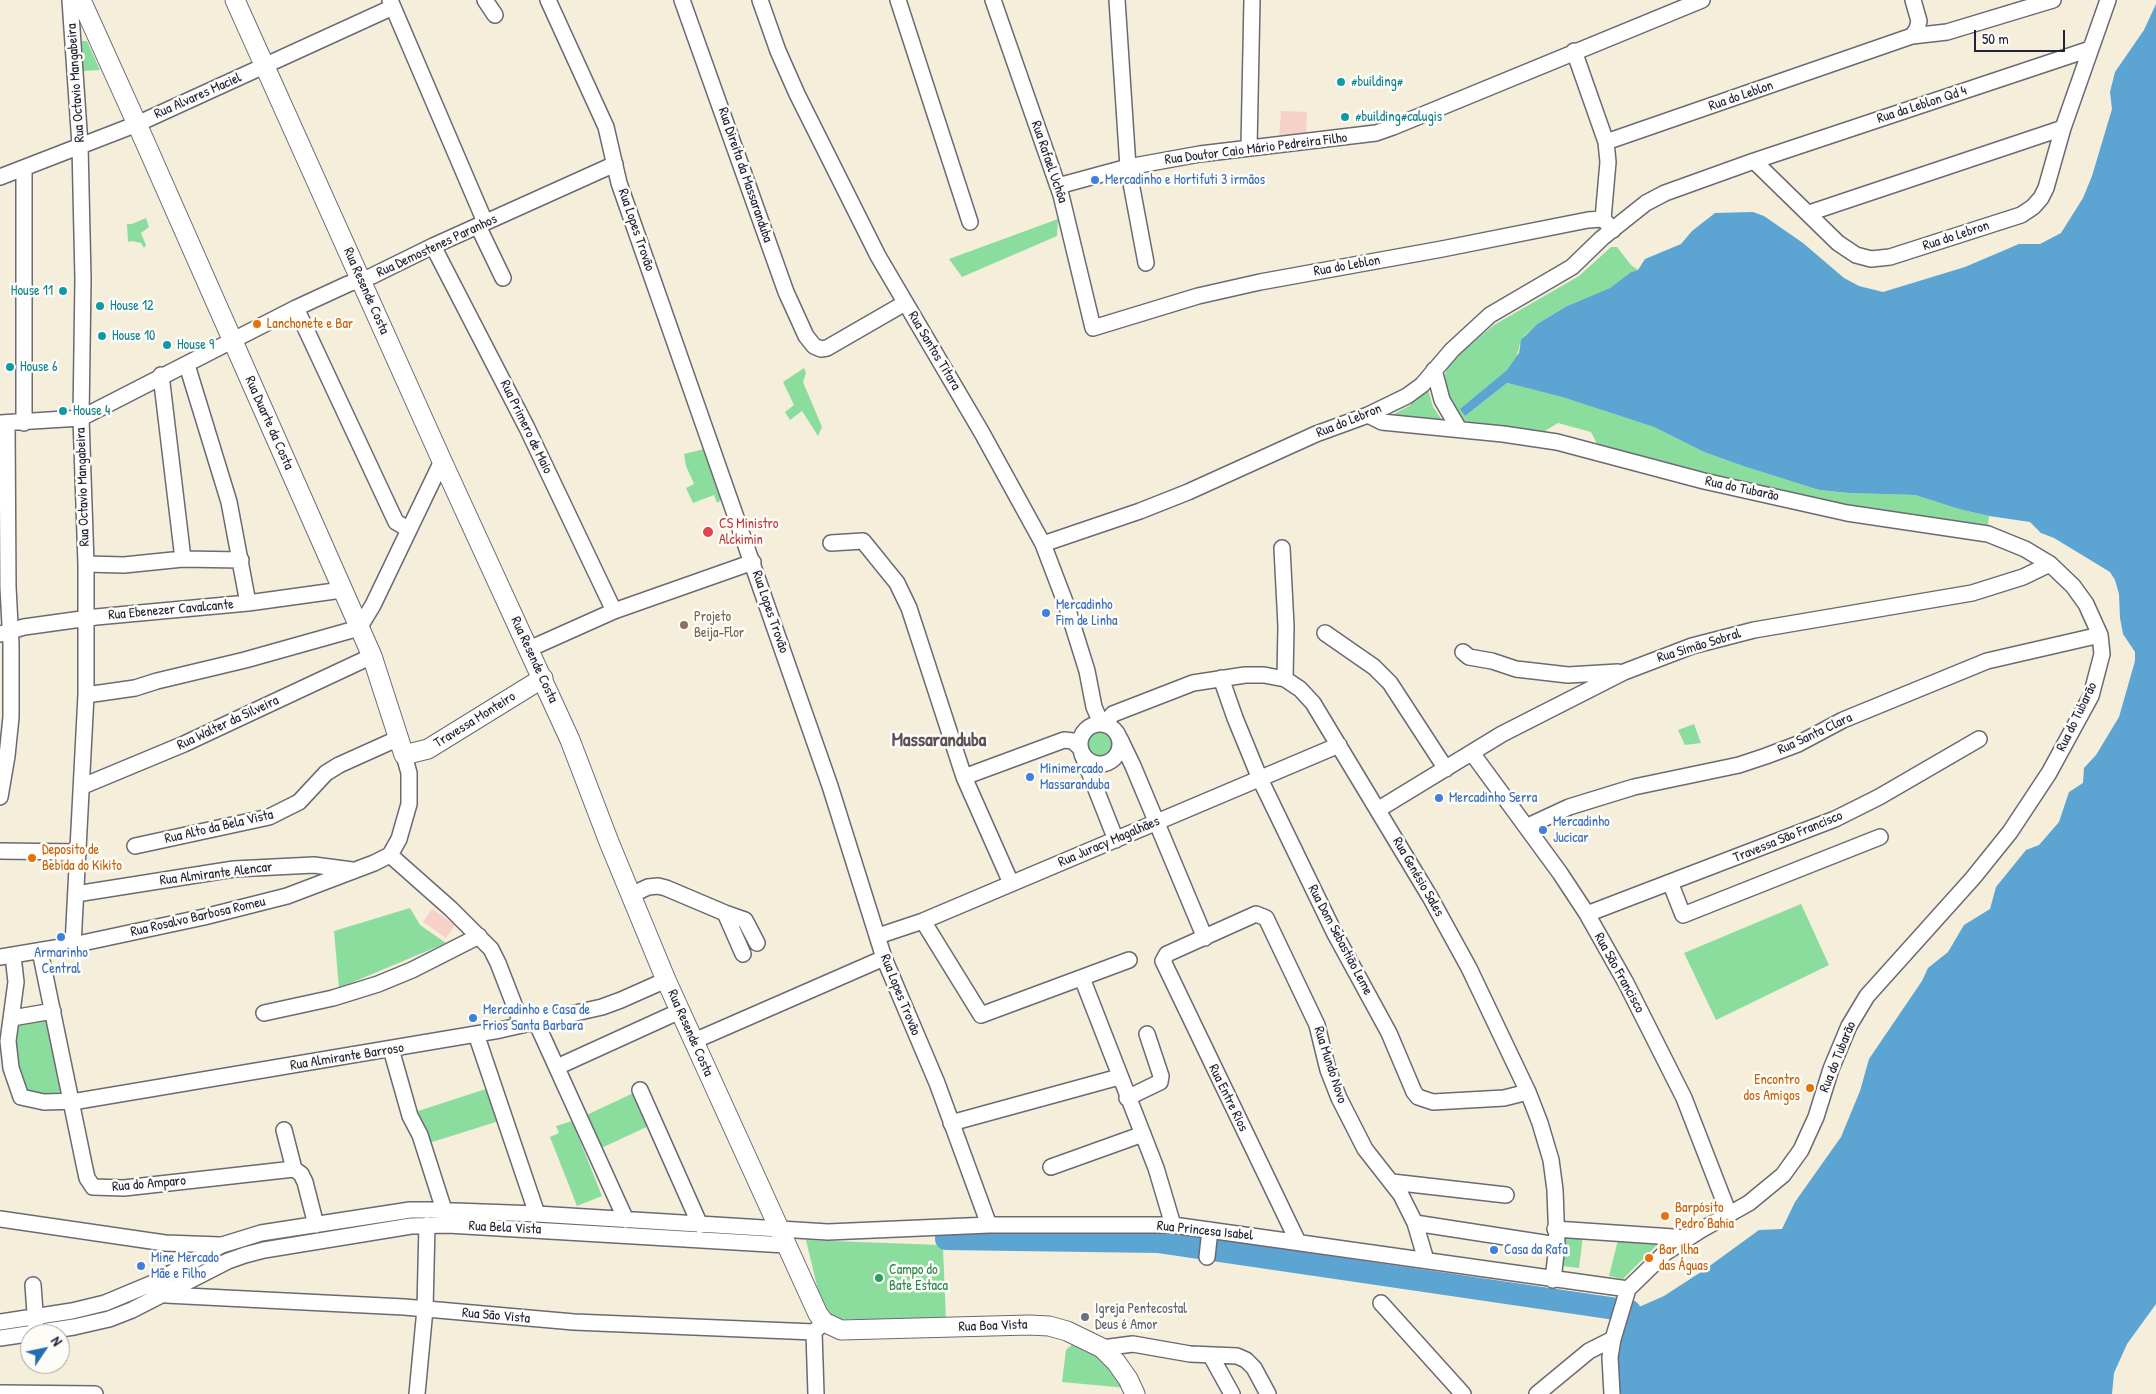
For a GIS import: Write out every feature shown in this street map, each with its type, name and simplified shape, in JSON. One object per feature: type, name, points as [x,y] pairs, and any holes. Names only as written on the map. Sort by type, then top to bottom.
[{"type":"main road","name":"Rua Duarte da Costa","points":[[80,0],[137,124],[372,656],[402,747]]},
{"type":"main road","name":"Rua Resende Costa","points":[[235,0],[442,461],[543,678],[570,740],[666,980],[723,1101],[813,1306],[819,1327]]},
{"type":"main road","name":"Travessa Monteiro","points":[[402,747],[428,749],[543,678]]},
{"type":"main road","name":"Rua Boa Vista","points":[[819,1327],[841,1330],[1049,1326],[1067,1331],[1102,1348],[1116,1362],[1136,1394]]},
{"type":"street","name":"Rua Octavio Mangabeira","points":[[70,0],[80,145],[83,279],[81,418],[86,564],[86,696],[73,945]]},
{"type":"street","points":[[485,0],[495,14]]},
{"type":"street","name":"Rua Lopes Trovão","points":[[548,0],[606,127],[626,201],[830,786],[884,958],[938,1083],[988,1225]]},
{"type":"street","name":"Rua Direita da Massaranduba","points":[[682,0],[786,292],[802,328],[814,346],[821,349],[827,348],[905,303]]},
{"type":"street","name":"Rua Santos Titara","points":[[760,0],[778,51],[817,135],[878,256],[905,303],[987,431],[1043,544],[1067,607],[1087,672],[1098,724]]},
{"type":"street","points":[[898,0],[970,222]]},
{"type":"street","name":"Rua Rafael Uchôa","points":[[993,0],[1058,186],[1093,328]]},
{"type":"street","points":[[1117,0],[1128,167],[1146,263]]},
{"type":"street","points":[[1249,147],[1252,0]]},
{"type":"street","name":"Rua Doutor Caio Mário Pedreira Filho","points":[[1058,186],[1128,167],[1249,147],[1376,133],[1394,128],[1702,0]]},
{"type":"street","points":[[1912,36],[1919,21],[1913,0]]},
{"type":"street","name":"Rua do Leblon","points":[[1606,142],[1912,36],[1948,32],[2052,0]]},
{"type":"street","name":"Rua do Lebron","points":[[1754,161],[1838,243],[1856,255],[1871,259],[1890,257],[2021,215],[2033,207],[2041,198],[2063,128],[2108,0]]},
{"type":"street","name":"Rua Alvares Maciel","points":[[0,178],[137,124],[265,66],[391,3]]},
{"type":"street","points":[[391,3],[504,278]]},
{"type":"street","name":"Rua da Leblon Qd 4","points":[[1608,224],[1665,193],[1754,161],[2090,49]]},
{"type":"street","points":[[1574,52],[1606,142],[1608,162],[1608,224]]},
{"type":"street","points":[[1809,213],[2063,128]]},
{"type":"street","name":"Rua Demostenes Paranhos","points":[[81,418],[296,308],[361,279],[372,276],[433,246],[615,164]]},
{"type":"street","points":[[24,168],[24,422]]},
{"type":"street","name":"Rua do Leblon","points":[[1093,328],[1229,288],[1588,220],[1608,224]]},
{"type":"street","name":"Rua do Lebron","points":[[1043,544],[1148,508],[1316,434],[1368,415],[1407,396],[1422,385],[1452,350],[1490,315],[1572,267],[1608,224]]},
{"type":"street","name":"Rua Primero de Maio","points":[[433,246],[527,428],[614,611]]},
{"type":"street","points":[[296,308],[396,522],[408,529]]},
{"type":"street","points":[[187,365],[229,502],[248,603]]},
{"type":"street","points":[[1434,370],[1442,400],[1459,429]]},
{"type":"street","points":[[162,375],[183,559]]},
{"type":"street","name":"Rua do Tubarão","points":[[1368,415],[1382,422],[1459,429],[1557,442],[1704,481],[1848,513],[1988,534],[2024,549],[2050,564],[2073,586],[2086,604],[2100,635],[2102,654],[2091,696],[2031,803],[1973,878],[1867,996],[1848,1026],[1831,1069],[1816,1117],[1800,1150],[1782,1175],[1749,1203],[1665,1253],[1626,1294]]},
{"type":"street","points":[[0,797],[12,717],[11,644],[4,633],[3,423],[81,418]]},
{"type":"street","points":[[86,696],[135,688],[359,628],[373,605],[442,461]]},
{"type":"street","points":[[831,543],[863,542],[897,583],[909,608],[964,777],[1011,883]]},
{"type":"street","points":[[1282,548],[1286,626],[1285,679]]},
{"type":"street","points":[[86,564],[124,565],[183,559],[241,560]]},
{"type":"street","points":[[529,649],[614,611],[753,562]]},
{"type":"street","name":"Rua Simão Sobral","points":[[1378,809],[1502,734],[1624,672],[1692,646],[1720,637],[1763,628],[1972,593],[2023,577],[2050,564]]},
{"type":"street","name":"Rua Ebenezer Cavalcante","points":[[4,633],[24,627],[86,619],[248,603],[342,590]]},
{"type":"street","points":[[1325,633],[1374,667],[1390,683],[1446,769]]},
{"type":"street","name":"Rua Santa Clara","points":[[1528,826],[1569,807],[1634,787],[1739,765],[1774,753],[1798,744],[1842,720],[1987,661],[2100,635]]},
{"type":"street","points":[[1463,652],[1469,657],[1492,661],[1504,667],[1529,671],[1568,675],[1624,672]]},
{"type":"street","name":"Rua Walter da Silveira","points":[[82,786],[184,744],[372,656]]},
{"type":"street","name":"Rua Genésio Sales","points":[[1098,724],[1113,714],[1193,682],[1221,678],[1264,675],[1285,679],[1300,689],[1313,703],[1378,809],[1470,968],[1528,1092],[1551,1160],[1555,1190],[1557,1245],[1553,1280]]},
{"type":"street","name":"Rua Dom Sebastião Leme","points":[[1221,678],[1260,779],[1327,918],[1389,1033],[1414,1092],[1418,1097],[1433,1102],[1504,1098],[1528,1092]]},
{"type":"street","points":[[1116,840],[1078,748],[1082,735],[1098,724],[1112,728],[1120,739],[1205,938]]},
{"type":"street","points":[[964,777],[1064,740],[1078,748],[1092,763],[1107,764],[1118,754],[1120,739]]},
{"type":"street","name":"Travessa Sāo Francisco","points":[[1587,914],[1835,819],[1879,797],[1980,740]]},
{"type":"street","name":"Rua Juracy Magalhães","points":[[878,936],[924,921],[1339,745]]},
{"type":"street","name":"Rua Alto da Bela Vista","points":[[135,846],[269,817],[299,802],[326,773],[339,765],[402,747]]},
{"type":"street","name":"Rua Duarte da Costa","points":[[390,855],[399,839],[409,804],[409,773],[402,747]]},
{"type":"street","name":"Rua São Francisco","points":[[1472,752],[1528,826],[1587,914],[1632,994],[1684,1098],[1729,1214]]},
{"type":"street","points":[[1670,882],[1683,915],[1880,837]]},
{"type":"street","points":[[0,851],[79,852]]},
{"type":"street","points":[[390,855],[491,949],[529,1024],[556,1067],[626,1220]]},
{"type":"street","name":"Rua Rosalvo Barbosa Romeu","points":[[7,956],[73,945],[204,917],[286,896],[356,871],[390,855]]},
{"type":"street","name":"Rua Almirante Alencar","points":[[76,894],[234,869],[314,865],[356,871]]},
{"type":"street","points":[[631,895],[648,888],[658,886],[666,888],[745,920],[757,943]]},
{"type":"street","points":[[725,912],[743,954]]},
{"type":"street","name":"Rua Mundo Novo","points":[[1205,938],[1256,914],[1266,918],[1317,1025],[1332,1082],[1342,1106],[1366,1149],[1402,1195],[1415,1223],[1426,1260]]},
{"type":"street","points":[[924,921],[981,1015],[1129,960]]},
{"type":"street","points":[[264,1012],[333,998],[378,984],[412,970],[479,936]]},
{"type":"street","name":"Rua Entre Rios","points":[[1205,938],[1167,954],[1163,961],[1164,967],[1298,1242]]},
{"type":"street","points":[[40,951],[72,1101]]},
{"type":"street","points":[[7,956],[16,982],[12,1018],[53,1011]]},
{"type":"street","points":[[694,1041],[884,958]]},
{"type":"street","points":[[1082,978],[1163,1189],[1173,1225]]},
{"type":"street","name":"Rua Almirante Barroso","points":[[12,1018],[8,1041],[11,1068],[21,1097],[44,1102],[72,1101],[391,1049],[529,1024],[602,1007],[666,980]]},
{"type":"street","points":[[556,1067],[680,1011]]},
{"type":"street","points":[[476,1034],[537,1214]]},
{"type":"street","points":[[1128,1098],[1160,1082],[1161,1076],[1147,1034]]},
{"type":"street","points":[[391,1049],[410,1116],[420,1135],[444,1210]]},
{"type":"street","points":[[951,1123],[1119,1077]]},
{"type":"street","points":[[640,1090],[700,1225]]},
{"type":"street","name":"Rua do Amparo","points":[[72,1101],[87,1178],[93,1187],[124,1188],[294,1169]]},
{"type":"street","points":[[284,1130],[294,1169],[301,1174],[305,1182],[316,1224]]},
{"type":"street","points":[[1051,1167],[1142,1134]]},
{"type":"street","points":[[1392,1182],[1506,1195]]},
{"type":"street","name":"Rua Bela Vista","points":[[222,1245],[260,1233],[410,1210],[537,1214],[700,1225],[782,1238]]},
{"type":"street","points":[[0,1219],[165,1243],[222,1245]]},
{"type":"street","points":[[1415,1223],[1557,1245]]},
{"type":"street","points":[[418,1394],[425,1309],[427,1225]]},
{"type":"street","name":"Rua Bela Vista","points":[[70,1328],[109,1319],[165,1295],[228,1261],[264,1250],[411,1226],[448,1225],[782,1238]]},
{"type":"street","name":"Rua Princesa Isabel","points":[[782,1238],[828,1232],[988,1225],[1173,1225],[1426,1260],[1553,1280],[1626,1294]]},
{"type":"street","points":[[1555,1229],[1688,1238]]},
{"type":"street","points":[[1206,1257],[1210,1230]]},
{"type":"street","points":[[165,1243],[171,1251],[176,1270]]},
{"type":"street","points":[[0,1322],[72,1311],[105,1303],[153,1283],[222,1245]]},
{"type":"street","points":[[33,1285],[36,1324]]},
{"type":"street","points":[[1612,1394],[1610,1357],[1613,1338],[1626,1294]]},
{"type":"street","name":"Rua São Vista","points":[[165,1295],[425,1309],[574,1322],[819,1327]]},
{"type":"street","points":[[1381,1302],[1463,1394]]},
{"type":"street","points":[[816,1394],[819,1327]]},
{"type":"street","name":"Rua Bela Vista","points":[[0,1338],[20,1335]]},
{"type":"street","points":[[1537,1394],[1589,1351],[1613,1338]]},
{"type":"street","points":[[1102,1348],[1133,1344],[1211,1356],[1228,1355],[1246,1360],[1257,1373],[1268,1394]]},
{"type":"street","points":[[1211,1356],[1232,1394]]},
{"type":"street","points":[[0,1393],[95,1394]]},
{"type":"shaded area","points":[[1281,111],[1307,112],[1306,136],[1279,141]]},
{"type":"shaded area","points":[[432,909],[455,925],[446,938],[423,922]]},
{"type":"green space","points":[[82,41],[87,41],[100,70],[83,71]]},
{"type":"green space","points":[[146,218],[149,227],[141,233],[146,245],[144,248],[141,243],[128,242],[127,224],[132,224]]},
{"type":"green space","points":[[1058,219],[1057,236],[962,277],[949,259]]},
{"type":"green space","points":[[1611,247],[1617,247],[1631,265],[1638,270],[1631,272],[1610,288],[1567,306],[1537,324],[1525,335],[1520,344],[1516,359],[1507,370],[1461,409],[1465,416],[1507,383],[1562,397],[1654,427],[1704,452],[1819,490],[1915,495],[1989,516],[1988,525],[1848,506],[1814,499],[1598,446],[1591,432],[1558,423],[1540,434],[1464,421],[1455,412],[1443,379],[1448,367],[1467,347],[1494,325],[1579,276]]},
{"type":"green space","points":[[804,368],[806,373],[803,382],[822,427],[818,436],[802,411],[790,420],[785,412],[794,405],[783,382]]},
{"type":"green space","points":[[1428,389],[1433,407],[1444,423],[1390,416],[1409,406]]},
{"type":"green space","points":[[704,449],[726,496],[717,503],[714,495],[693,503],[686,488],[694,484],[686,466],[684,454]]},
{"type":"green space","points":[[1694,724],[1701,743],[1685,745],[1678,730]]},
{"type":"green space","points":[[1101,730],[1111,734],[1115,744],[1111,754],[1101,758],[1091,754],[1087,744],[1091,734]]},
{"type":"green space","points":[[1801,904],[1829,965],[1716,1020],[1684,953]]},
{"type":"green space","points":[[410,908],[420,925],[446,943],[339,988],[334,931]]},
{"type":"green space","points":[[49,1020],[65,1094],[44,1096],[25,1093],[14,1063],[15,1026]]},
{"type":"green space","points":[[489,1088],[499,1121],[426,1144],[415,1112]]},
{"type":"green space","points":[[640,1090],[655,1123],[595,1151],[580,1118]]},
{"type":"green space","points":[[572,1121],[602,1196],[577,1206],[550,1137],[559,1133],[556,1126]]},
{"type":"green space","points":[[1566,1234],[1583,1236],[1579,1268],[1562,1266]]},
{"type":"green space","name":"Campo do Bate Estaca","points":[[806,1240],[940,1245],[940,1248],[943,1248],[946,1320],[830,1319],[823,1311]]},
{"type":"green space","points":[[1618,1240],[1659,1243],[1623,1279],[1609,1276]]},
{"type":"green space","points":[[1076,1341],[1108,1361],[1127,1388],[1062,1382],[1066,1350]]},
{"type":"water","points":[[2156,4],[2156,1304],[2127,1344],[2114,1373],[2112,1394],[1619,1394],[1617,1363],[1622,1333],[1630,1311],[1664,1296],[1759,1230],[1782,1229],[1795,1202],[1841,1137],[1860,1091],[1869,1059],[1922,981],[1928,968],[1948,952],[1964,925],[1990,909],[1996,887],[2026,850],[2039,845],[2059,822],[2069,792],[2083,783],[2084,768],[2096,755],[2119,717],[2135,661],[2135,652],[2123,634],[2119,594],[2115,580],[2110,572],[2054,538],[2041,533],[2030,522],[1959,509],[1915,495],[1819,490],[1704,452],[1654,427],[1562,397],[1507,383],[1465,416],[1460,409],[1507,370],[1519,353],[1521,340],[1537,324],[1567,306],[1610,288],[1631,272],[1638,270],[1645,259],[1681,244],[1692,231],[1715,213],[1753,212],[1764,216],[1803,243],[1844,278],[1859,286],[1883,292],[1965,267],[2019,244],[2040,244],[2061,233],[2083,198],[2092,176],[2112,109],[2110,92],[2115,72],[2144,30]]},
{"type":"waterway","points":[[946,1239],[1159,1242],[1630,1311]]},
{"type":"place","name":"#building#","points":[[1341,82]]},
{"type":"place","name":"#building#calugis","points":[[1345,117]]},
{"type":"place","name":"Mercadinho e Hortifuti 3 irmãos","points":[[1095,180]]},
{"type":"place","name":"House 11","points":[[63,291]]},
{"type":"place","name":"House 12","points":[[100,306]]},
{"type":"place","name":"Lanchonete e Bar","points":[[257,324]]},
{"type":"place","name":"House 10","points":[[102,336]]},
{"type":"place","name":"House 9","points":[[167,345]]},
{"type":"place","name":"House 6","points":[[10,367]]},
{"type":"place","name":"House 4","points":[[63,411]]},
{"type":"place","name":"CS Ministro Alckimin","points":[[708,532]]},
{"type":"place","name":"Mercadinho Fim de Linha","points":[[1046,613]]},
{"type":"place","name":"Projeto Beija-Flor","points":[[684,625]]},
{"type":"place","name":"Minimercado Massaranduba","points":[[1030,777]]},
{"type":"place","name":"Mercadinho Serra","points":[[1439,798]]},
{"type":"place","name":"Mercadinho Jucicar","points":[[1543,830]]},
{"type":"place","name":"Deposito de Bebida do Kikito","points":[[32,858]]},
{"type":"place","name":"Armarinho Central","points":[[61,937]]},
{"type":"place","name":"Mercadinho e Casa de Frios Santa Barbara","points":[[473,1018]]},
{"type":"place","name":"Encontro dos Amigos","points":[[1810,1088]]},
{"type":"place","name":"Barpósito Pedro Bahia","points":[[1665,1216]]},
{"type":"place","name":"Casa da Rafa","points":[[1494,1250]]},
{"type":"place","name":"Bar Ilha das Águas","points":[[1649,1258]]},
{"type":"place","name":"Mine Mercado Mãe e Filho","points":[[141,1266]]},
{"type":"place","name":"Campo do Bate Estaca","points":[[879,1278]]},
{"type":"place","name":"Igreja Pentecostal Deus é Amor","points":[[1085,1317]]},
{"type":"district","name":"Massaranduba","points":[[939,741]]}]
